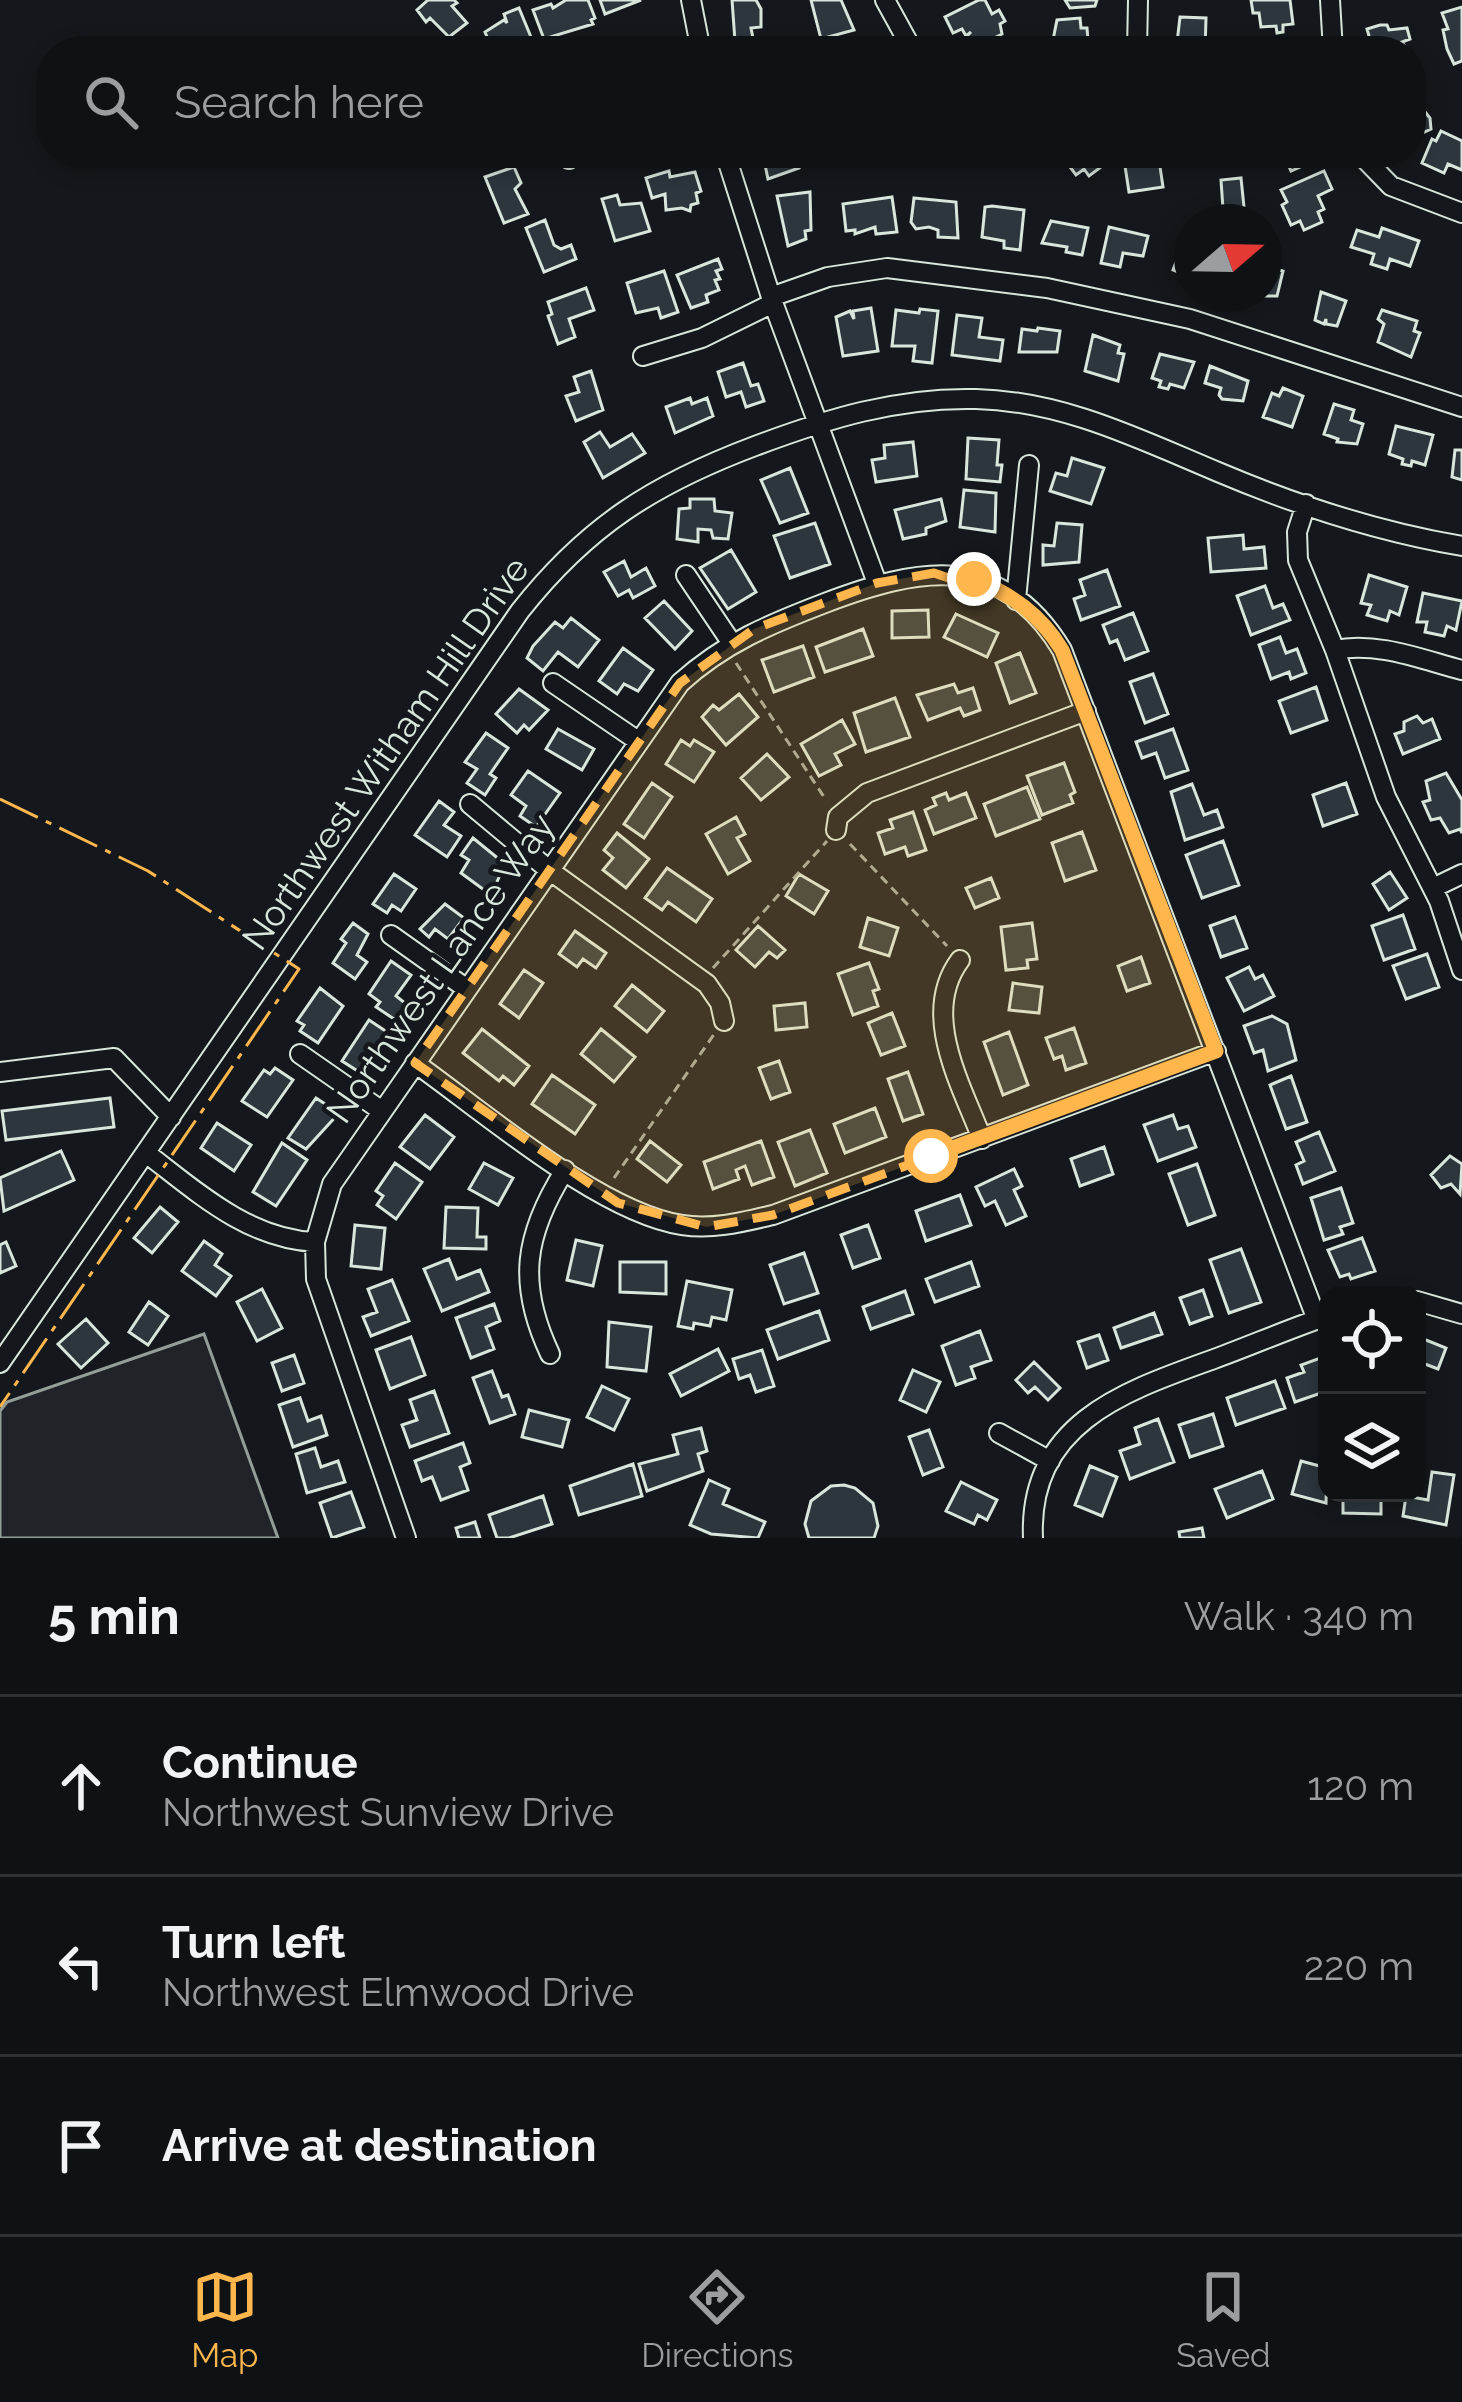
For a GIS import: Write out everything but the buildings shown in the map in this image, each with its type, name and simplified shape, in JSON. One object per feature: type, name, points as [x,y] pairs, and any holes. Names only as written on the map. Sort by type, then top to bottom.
[{"type":"street","points":[[692,0],[698,36]]},
{"type":"street","points":[[885,0],[905,36]]},
{"type":"street","points":[[1137,36],[1138,0]]},
{"type":"street","points":[[1330,0],[1332,36]]},
{"type":"street","points":[[730,168],[772,300],[877,583]]},
{"type":"street","points":[[1373,168],[1391,186],[1462,213]]},
{"type":"street","points":[[643,356],[702,338],[772,300],[828,277],[887,268],[1047,288],[1190,319],[1462,407]]},
{"type":"street","name":"Northwest Witham Hill Drive","points":[[0,1363],[6,1341],[146,1153],[520,611],[597,529],[676,478],[817,423],[898,403],[978,399],[1096,421],[1306,504],[1370,525],[1462,546]]},
{"type":"street","points":[[1029,465],[1016,600],[1054,637],[1086,711],[1318,1308]]},
{"type":"street","points":[[1306,504],[1297,532],[1298,560],[1386,797],[1433,888],[1462,970]]},
{"type":"street","name":"Northwest Lance Way","points":[[315,1241],[332,1184],[680,683],[754,629],[877,583],[914,574],[957,575],[1016,600]]},
{"type":"street","points":[[686,575],[728,644]]},
{"type":"street","points":[[1335,650],[1382,651],[1462,670]]},
{"type":"street","points":[[553,683],[638,741]]},
{"type":"street","points":[[837,824],[867,793],[891,782],[1086,711]]},
{"type":"street","points":[[470,804],[549,870],[703,981],[720,1003],[724,1021]]},
{"type":"street","points":[[1433,888],[1462,874]]},
{"type":"street","points":[[392,935],[467,989]]},
{"type":"street","points":[[960,960],[949,978],[942,1019],[982,1138]]},
{"type":"street","points":[[415,1063],[602,1194],[680,1225],[737,1223],[773,1215],[1216,1051]]},
{"type":"street","points":[[299,1054],[382,1111]]},
{"type":"street","points":[[0,1072],[114,1058],[171,1117]]},
{"type":"street","points":[[146,1153],[245,1224],[275,1237],[315,1241],[321,1298],[406,1538]]},
{"type":"street","points":[[550,1354],[530,1302],[529,1256],[543,1207],[565,1170]]},
{"type":"street","points":[[1426,1304],[1462,1314]]},
{"type":"street","points":[[1033,1538],[1034,1511],[1050,1462],[1075,1427],[1118,1396],[1318,1320]]},
{"type":"street","points":[[999,1433],[1050,1462]]},
{"type":"path","points":[[728,644],[837,824],[960,960]]},
{"type":"path","points":[[703,981],[837,824]]},
{"type":"path","points":[[602,1194],[724,1021]]},
{"type":"highlighted area","points":[[934,573],[1019,602],[1062,650],[1216,1051],[773,1215],[706,1227],[618,1203],[415,1063],[680,683],[754,629],[877,583]]},
{"type":"shaded area","points":[[204,1334],[278,1538],[0,1538],[0,1411],[7,1402]]},
{"type":"power","points":[[0,799],[148,871],[299,969],[0,1407]]},
{"type":"route","points":[[931,1156],[1216,1051],[1062,650],[1036,616],[974,579]]}]
